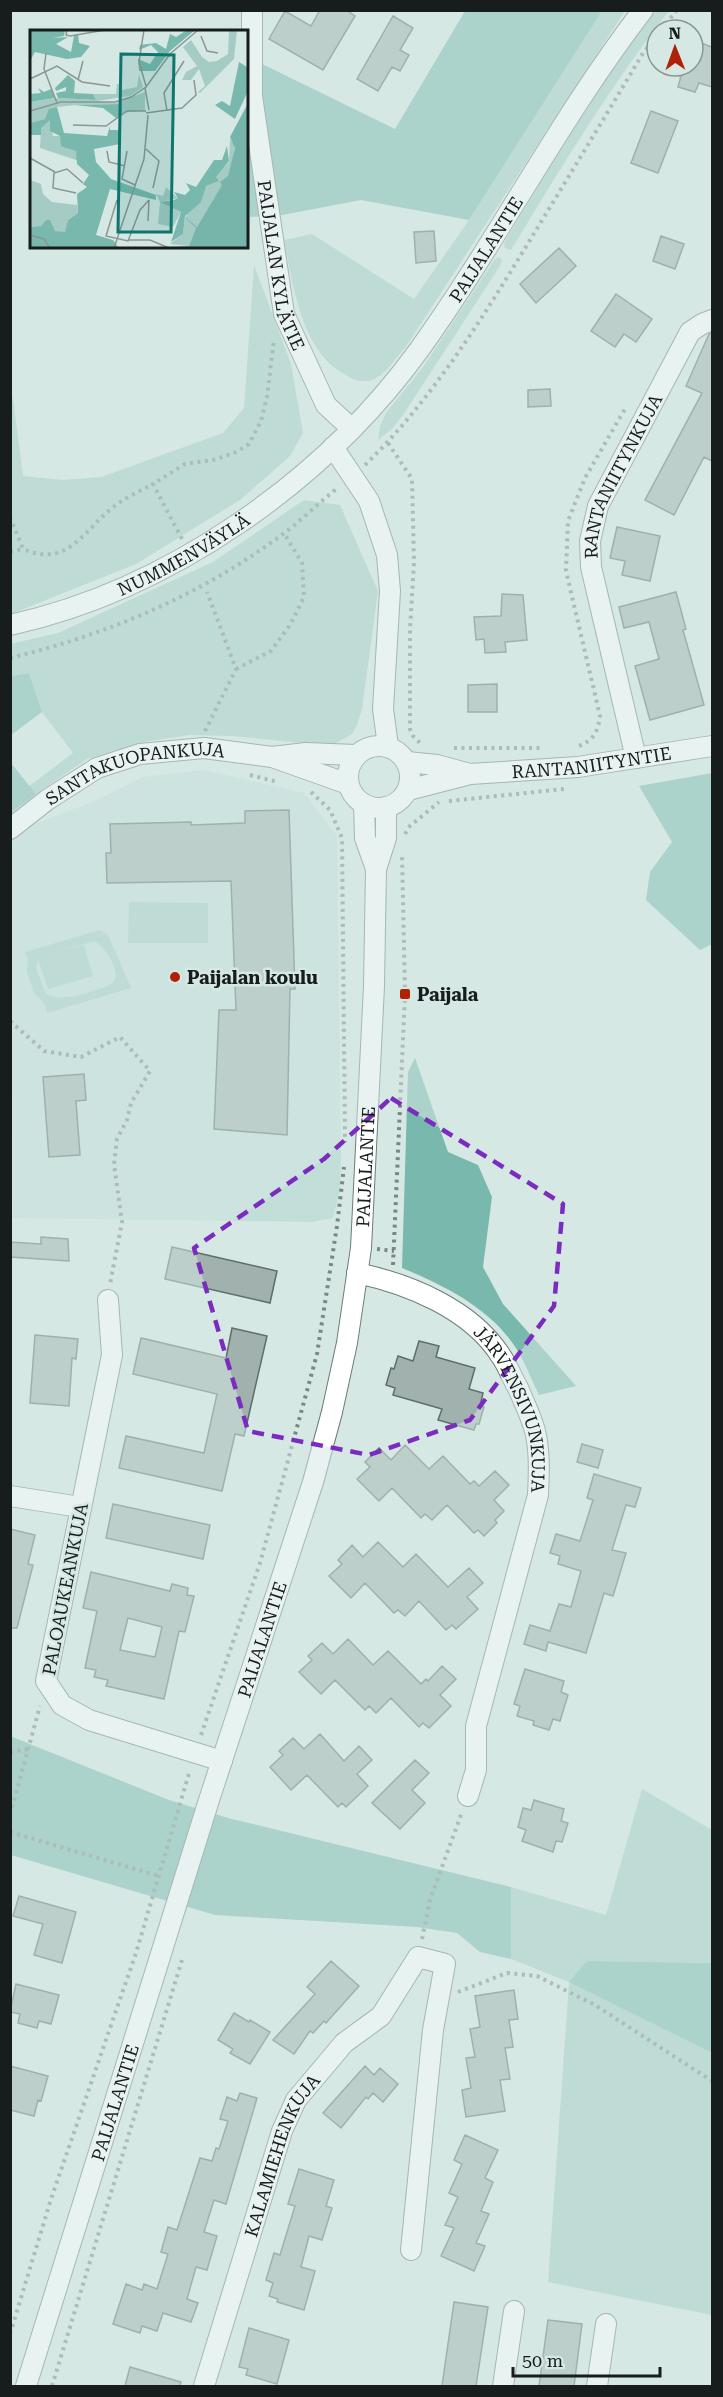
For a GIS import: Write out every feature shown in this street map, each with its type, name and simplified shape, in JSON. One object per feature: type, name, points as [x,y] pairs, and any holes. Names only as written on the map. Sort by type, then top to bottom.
[{"type":"street","name":"PAIJALAN KYLÄTIE","points":[[252,10],[252,96],[284,314],[326,405],[352,429]]},
{"type":"street","name":"PAIJALANTIE","points":[[333,447],[352,429],[418,352],[614,48],[642,10]]},
{"type":"street","name":"RANTANIITYNKUJA","points":[[636,758],[591,567],[590,542],[598,506],[690,332],[712,320]]},
{"type":"street","points":[[333,447],[354,475],[369,501],[387,555],[390,591],[383,709],[388,746]]},
{"type":"street","name":"NUMMENVÄYLÄ","points":[[10,625],[95,600],[152,575],[212,540],[281,493],[333,447]]},
{"type":"street","points":[[362,751],[377,745],[388,746],[402,755],[410,771],[408,790],[402,798],[386,807],[371,807],[357,799],[348,784],[350,764],[362,751],[383,709]]},
{"type":"street","name":"RANTANIITYNTIE","points":[[407,762],[438,774],[470,774],[578,767],[712,746]]},
{"type":"street","name":"SANTAKUOPANKUJA","points":[[10,829],[56,794],[97,768],[141,754],[204,748],[272,757],[348,784]]},
{"type":"street","name":"SANTAKUOPANKUJA","points":[[272,757],[362,751]]},
{"type":"street","name":"RANTANIITYNTIE","points":[[408,790],[438,774]]},
{"type":"street","name":"PAIJALANTIE","points":[[364,804],[365,838],[376,869]]},
{"type":"street","name":"PAIJALANTIE","points":[[26,2386],[222,1761],[313,1482],[332,1412],[347,1343],[357,1273],[368,1122],[376,869],[386,838],[386,807]]},
{"type":"street","name":"JÄRVENSIVUNKUJA","points":[[357,1273],[392,1282],[441,1302],[476,1328],[501,1355],[524,1401],[535,1432],[539,1463],[538,1495],[476,1726],[476,1770],[468,1796]]},
{"type":"street","name":"PALOAUKEANKUJA","points":[[108,1300],[112,1355],[46,1681],[62,1705],[89,1720],[222,1761]]},
{"type":"street","points":[[10,1496],[80,1507]]},
{"type":"street","points":[[411,2250],[437,1999],[445,1964],[418,1957]]},
{"type":"street","name":"KALAMIEHENKUJA","points":[[204,2386],[282,2131],[296,2100],[344,2043],[381,2016],[418,1957]]},
{"type":"street","points":[[503,2386],[514,2311]]},
{"type":"street","points":[[597,2386],[606,2324]]},
{"type":"path","name":"PAIJALANTIE","points":[[10,658],[55,647],[146,615],[226,573],[284,533],[354,475],[388,443],[425,397],[487,309],[645,51]]},
{"type":"path","points":[[10,552],[22,549],[38,555],[61,552],[83,537],[115,506],[185,464],[213,460],[236,452],[249,444],[263,413],[275,333],[284,314]]},
{"type":"path","points":[[388,443],[412,479],[414,562],[410,628],[410,729],[417,742],[436,748],[439,802],[410,826],[402,838]]},
{"type":"path","points":[[153,484],[182,540]]},
{"type":"path","points":[[10,517],[22,549]]},
{"type":"path","points":[[204,748],[206,730],[236,669],[271,651],[290,625],[304,597],[302,563],[284,533]]},
{"type":"path","points":[[207,592],[236,669]]},
{"type":"path","points":[[249,775],[283,783]]},
{"type":"path","points":[[306,788],[330,810],[342,838],[345,1145]]},
{"type":"path","points":[[394,1251],[405,994],[402,850]]},
{"type":"path","points":[[10,1021],[44,1051],[81,1057],[120,1037],[150,1071],[130,1103],[127,1120],[117,1138],[114,1164],[122,1222],[108,1300]]},
{"type":"path","points":[[10,2334],[51,2199],[136,1953],[195,1754],[260,1563],[317,1354],[337,1226],[345,1156]]},
{"type":"path","points":[[10,1815],[46,1681]]},
{"type":"path","points":[[10,1752],[29,1749]]},
{"type":"path","points":[[418,1957],[430,1900],[468,1796]]},
{"type":"path","points":[[10,1832],[159,1876]]},
{"type":"path","points":[[437,1999],[507,1973],[537,1976],[595,2005],[712,2081]]},
{"type":"highlighted area","points":[[391,1098],[563,1204],[554,1306],[470,1420],[369,1455],[248,1431],[194,1248],[324,1159]]},
{"type":"shaded area","name":"Paijalan koulu","points":[[204,770],[304,793],[337,836],[341,1156],[340,1189],[333,1218],[312,1222],[13,1218],[10,843],[34,824],[95,801],[143,777]]},
{"type":"green space","points":[[465,11],[602,11],[469,220],[361,200],[282,215],[250,217],[248,57],[395,129]]},
{"type":"green space","points":[[602,11],[625,11],[405,348],[381,375],[369,381],[352,378],[331,364],[319,351],[301,316],[284,240],[312,234],[414,299],[469,220]]},
{"type":"green space","points":[[656,11],[669,11],[664,18],[651,18]]},
{"type":"green space","points":[[645,26],[645,42],[567,158],[511,250],[505,248],[504,243],[577,125]]},
{"type":"green space","points":[[499,257],[502,260],[500,266],[403,415],[392,429],[378,440],[380,426],[386,413],[423,367],[495,259]]},
{"type":"green space","points":[[254,265],[291,364],[303,433],[290,456],[240,500],[136,564],[11,614],[11,399],[13,399],[23,476],[63,480],[101,477],[223,433],[244,408]]},
{"type":"green space","points":[[304,500],[340,505],[378,591],[362,709],[352,734],[336,743],[323,745],[232,736],[189,735],[144,742],[87,759],[36,794],[28,787],[73,753],[42,712],[29,673],[11,676],[10,644],[58,633],[213,562]]},
{"type":"green space","points":[[29,673],[42,712],[11,735],[11,676]]},
{"type":"green space","points":[[11,763],[36,794],[11,813]]},
{"type":"green space","points":[[712,773],[712,944],[700,950],[646,900],[650,872],[672,842],[639,786]]},
{"type":"green space","points":[[129,902],[208,903],[208,943],[128,943]]},
{"type":"green space","points":[[100,930],[108,935],[131,988],[47,1013],[44,1003],[34,993],[27,972],[28,959],[25,952]],"holes":[[[94,941],[113,963],[116,974],[112,983],[77,996],[61,997],[46,994],[36,968],[38,959],[48,989],[93,976],[84,945],[57,952]]]},
{"type":"green space","points":[[415,1058],[448,1152],[478,1165],[492,1197],[483,1267],[503,1304],[576,1386],[539,1395],[516,1348],[493,1321],[450,1291],[402,1268],[408,1072]]},
{"type":"green space","points":[[10,1736],[169,1800],[228,1818],[511,1887],[511,1959],[480,1952],[457,1933],[417,1927],[215,1915],[11,1855]]},
{"type":"green space","points":[[642,1789],[712,1830],[712,1963],[588,1961],[570,1982],[712,2053],[712,2315],[548,2282],[569,1982],[511,1959],[511,1887],[606,1915]]},
{"type":"green space","points":[[587,1961],[712,1963],[712,2053],[569,1982]]},
{"type":"building","points":[[320,10],[346,10],[355,16],[323,70],[269,39],[285,11],[311,26]]},
{"type":"building","points":[[393,16],[413,28],[400,50],[409,55],[400,71],[392,67],[378,91],[357,79]]},
{"type":"building","points":[[705,44],[712,47],[712,87],[699,83],[695,92],[678,87],[680,78],[705,78]]},
{"type":"building","points":[[651,111],[678,121],[658,173],[631,163]]},
{"type":"building","points":[[434,231],[436,261],[416,263],[414,232]]},
{"type":"building","points":[[661,236],[684,244],[675,269],[653,261]]},
{"type":"building","points":[[559,248],[576,266],[536,303],[520,284]]},
{"type":"building","points":[[616,294],[652,319],[636,342],[624,334],[615,347],[591,331]]},
{"type":"building","points":[[712,333],[712,461],[704,457],[674,515],[645,500],[702,393],[686,386],[709,334]]},
{"type":"building","points":[[550,389],[551,406],[528,407],[528,390]]},
{"type":"building","points":[[617,527],[660,536],[650,581],[622,575],[625,561],[610,558]]},
{"type":"building","points":[[676,592],[686,629],[683,630],[704,705],[650,720],[635,666],[659,659],[649,622],[624,628],[619,607]]},
{"type":"building","points":[[502,594],[523,595],[527,640],[505,642],[506,652],[485,653],[484,639],[476,640],[474,617],[501,616]]},
{"type":"building","points":[[497,684],[497,712],[468,712],[468,685]]},
{"type":"building","points":[[289,810],[295,989],[290,989],[287,1135],[214,1129],[219,1010],[236,1010],[231,881],[107,883],[106,853],[111,853],[110,824],[245,823],[245,811]]},
{"type":"building","points":[[84,1074],[86,1100],[76,1101],[80,1155],[49,1157],[43,1077]]},
{"type":"building","points":[[41,1237],[68,1239],[69,1261],[10,1257],[10,1242],[41,1244]]},
{"type":"building","points":[[172,1247],[277,1271],[270,1303],[165,1279]]},
{"type":"building","points":[[232,1328],[267,1336],[244,1436],[235,1434],[222,1491],[119,1468],[126,1436],[204,1453],[217,1394],[133,1374],[141,1338],[226,1358]]},
{"type":"building","points":[[35,1335],[78,1339],[76,1359],[72,1358],[69,1406],[30,1403]]},
{"type":"building","points":[[419,1341],[439,1346],[436,1357],[475,1368],[469,1389],[483,1393],[480,1406],[484,1407],[479,1424],[476,1424],[474,1430],[438,1420],[442,1409],[393,1395],[395,1388],[386,1385],[391,1368],[394,1369],[398,1356],[413,1361]]},
{"type":"building","points":[[582,1444],[603,1450],[598,1468],[577,1462]]},
{"type":"building","points":[[405,1445],[429,1469],[443,1456],[470,1484],[474,1481],[479,1486],[495,1471],[509,1485],[494,1500],[504,1511],[495,1520],[497,1523],[484,1536],[478,1530],[474,1533],[447,1505],[432,1520],[425,1514],[421,1518],[392,1488],[379,1501],[357,1479],[370,1467],[365,1462],[379,1448],[391,1460]]},
{"type":"building","points":[[594,1474],[641,1488],[635,1507],[626,1505],[612,1550],[626,1553],[613,1596],[604,1593],[586,1653],[548,1642],[546,1651],[524,1644],[530,1625],[550,1631],[559,1604],[571,1607],[581,1571],[558,1564],[560,1556],[550,1553],[556,1534],[580,1541],[593,1500],[587,1498]]},
{"type":"building","points":[[113,1504],[210,1525],[203,1559],[106,1538]]},
{"type":"building","points":[[10,1529],[35,1535],[28,1564],[33,1565],[17,1628],[10,1628]]},
{"type":"building","points":[[378,1542],[403,1567],[416,1554],[448,1587],[469,1568],[483,1583],[467,1597],[478,1609],[456,1629],[452,1625],[446,1630],[419,1601],[405,1616],[398,1610],[394,1613],[365,1583],[351,1598],[329,1576],[342,1564],[338,1560],[352,1545],[363,1557]]},
{"type":"building","points":[[91,1572],[170,1591],[172,1584],[188,1588],[187,1595],[194,1596],[185,1632],[179,1631],[164,1699],[106,1686],[108,1680],[94,1677],[96,1670],[85,1668],[97,1611],[83,1608]],"holes":[[[128,1618],[162,1627],[155,1657],[120,1650]]]},
{"type":"building","points":[[348,1639],[373,1665],[388,1651],[421,1684],[426,1679],[428,1681],[442,1666],[456,1679],[440,1695],[451,1706],[429,1728],[423,1723],[419,1727],[391,1698],[376,1713],[369,1706],[365,1710],[335,1680],[321,1694],[299,1672],[312,1660],[308,1656],[322,1643],[333,1654]]},
{"type":"building","points":[[525,1669],[564,1681],[561,1692],[568,1695],[560,1721],[553,1719],[549,1730],[533,1725],[534,1721],[517,1716],[520,1706],[514,1704]]},
{"type":"building","points":[[320,1734],[344,1761],[359,1746],[372,1760],[357,1774],[368,1786],[346,1807],[342,1803],[338,1807],[307,1775],[291,1790],[270,1767],[283,1755],[279,1751],[293,1738],[304,1749]]},
{"type":"building","points":[[415,1760],[429,1773],[412,1790],[425,1803],[400,1829],[372,1803]]},
{"type":"building","points":[[534,1800],[564,1809],[561,1821],[568,1823],[562,1842],[556,1841],[553,1852],[522,1841],[526,1830],[518,1827],[523,1808],[531,1810]]},
{"type":"building","points":[[19,1896],[76,1912],[62,1963],[34,1955],[43,1924],[13,1916]]},
{"type":"building","points":[[331,1961],[359,1986],[326,2023],[324,2021],[313,2033],[310,2031],[294,2054],[273,2040],[315,1994],[307,1987]]},
{"type":"building","points":[[16,1984],[59,1995],[51,2024],[39,2021],[37,2028],[18,2023],[20,2014],[10,2012]]},
{"type":"building","points":[[514,1990],[518,2019],[509,2020],[513,2047],[505,2048],[510,2079],[500,2080],[505,2111],[466,2117],[462,2090],[471,2088],[466,2058],[475,2057],[470,2029],[480,2027],[475,1996]]},
{"type":"building","points":[[234,2013],[270,2032],[250,2064],[230,2053],[233,2049],[218,2040]]},
{"type":"building","points":[[10,2066],[48,2076],[34,2116],[10,2110]]},
{"type":"building","points":[[365,2066],[374,2075],[380,2068],[398,2084],[383,2102],[373,2093],[368,2099],[366,2097],[341,2128],[323,2113]]},
{"type":"building","points":[[240,2093],[257,2098],[226,2204],[214,2200],[204,2232],[217,2236],[207,2270],[196,2267],[187,2299],[198,2303],[191,2322],[163,2313],[157,2331],[142,2326],[140,2333],[113,2324],[126,2284],[142,2290],[144,2284],[157,2289],[168,2254],[161,2252],[168,2227],[177,2230],[200,2158],[212,2161],[216,2148],[219,2149],[228,2121],[220,2119],[227,2097],[237,2101]]},
{"type":"building","points":[[465,2135],[498,2150],[485,2178],[493,2182],[481,2211],[489,2214],[476,2243],[485,2246],[474,2271],[441,2256],[454,2228],[445,2225],[458,2197],[449,2193],[462,2164],[454,2160]]},
{"type":"building","points":[[299,2169],[334,2180],[326,2206],[332,2208],[322,2240],[309,2236],[301,2267],[315,2271],[304,2310],[277,2302],[278,2299],[269,2296],[273,2283],[266,2280],[274,2253],[280,2255],[295,2206],[288,2204]]},
{"type":"building","points":[[454,2302],[488,2307],[476,2386],[442,2386]]},
{"type":"building","points":[[548,2320],[582,2324],[574,2386],[539,2386]]},
{"type":"building","points":[[249,2328],[289,2340],[277,2384],[246,2375],[248,2369],[239,2367]]},
{"type":"building","points":[[130,2367],[181,2382],[180,2386],[125,2386]]},
{"type":"place","name":"Paijalan koulu","points":[[175,977]]},
{"type":"place","name":"Paijala","points":[[405,994]]}]
